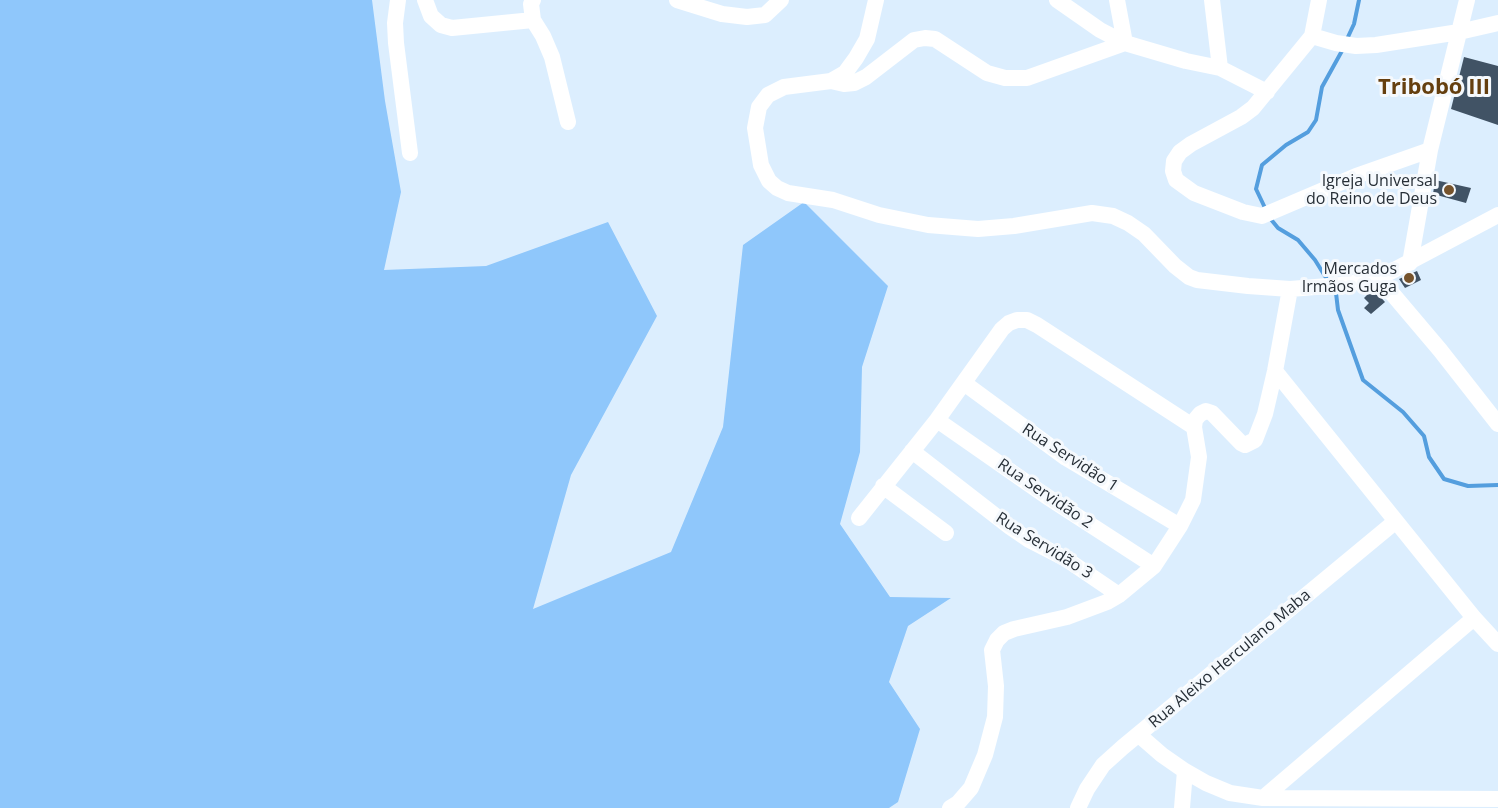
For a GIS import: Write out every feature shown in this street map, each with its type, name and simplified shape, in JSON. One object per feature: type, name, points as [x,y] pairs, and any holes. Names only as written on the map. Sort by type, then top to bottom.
[{"type":"street","points":[[398,0],[395,23],[396,43],[410,153]]},
{"type":"street","points":[[425,0],[431,16],[441,25],[452,28],[533,20]]},
{"type":"street","points":[[533,0],[531,4],[533,20],[552,57],[568,122]]},
{"type":"street","points":[[677,0],[722,14],[747,17],[765,15],[781,0]]},
{"type":"street","points":[[831,81],[845,73],[867,39],[876,0]]},
{"type":"street","points":[[1057,0],[1100,30],[1125,43],[1186,61],[1220,68],[1267,92]]},
{"type":"street","points":[[1117,0],[1125,43]]},
{"type":"street","points":[[1212,0],[1220,68]]},
{"type":"street","points":[[1319,0],[1311,36],[1267,92],[1253,108],[1241,117],[1180,152],[1174,161],[1173,171],[1176,180],[1194,194],[1232,209],[1268,214],[1356,176],[1430,150]]},
{"type":"street","points":[[1410,263],[1430,150],[1467,0]]},
{"type":"street","points":[[1311,36],[1356,46],[1403,42],[1498,23]]},
{"type":"street","points":[[1125,43],[1027,78],[1005,78],[987,73],[935,39],[914,40],[866,77],[854,83],[844,84],[831,81],[783,87],[768,95],[759,107],[755,128],[761,165],[769,182],[788,193],[833,200],[879,215],[928,225],[978,229],[1014,226],[1092,213],[1113,216],[1144,234],[1175,267],[1189,277],[1197,280],[1290,289],[1341,285],[1379,278],[1498,215]]},
{"type":"street","points":[[1379,278],[1498,424]]},
{"type":"street","points":[[950,808],[958,804],[971,788],[985,755],[995,717],[996,686],[992,650],[997,640],[1014,628],[1067,617],[1107,602],[1154,566],[1180,526],[1193,500],[1199,457],[1194,427],[1195,420],[1200,414],[1206,411],[1212,413],[1245,445],[1255,440],[1262,426],[1275,370],[1290,289]]},
{"type":"street","points":[[859,518],[938,420],[1002,329],[1017,320],[1027,320],[1037,325],[1194,427]]},
{"type":"street","points":[[1275,370],[1474,618],[1498,644]]},
{"type":"street","name":"Rua Servidão 1","points":[[964,383],[1066,458],[1180,526]]},
{"type":"street","name":"Rua Servidão 2","points":[[938,420],[1046,496],[1154,566]]},
{"type":"street","name":"Rua Servidão 3","points":[[912,451],[1010,527],[1029,540],[1066,559],[1119,595]]},
{"type":"street","points":[[883,486],[946,533]]},
{"type":"street","name":"Rua Aleixo Herculano Maba","points":[[1078,808],[1103,765],[1396,521]]},
{"type":"street","points":[[1263,798],[1474,618]]},
{"type":"street","points":[[1139,735],[1185,771],[1230,793],[1263,798],[1498,799]]},
{"type":"street","points":[[1182,808],[1185,771]]},
{"type":"shaded area","points":[[0,0],[372,0],[385,101],[401,192],[384,270],[486,266],[608,222],[657,316],[571,475],[533,609],[671,552],[723,427],[743,245],[804,202],[888,286],[862,367],[860,452],[840,524],[890,597],[951,598],[908,626],[889,682],[920,729],[898,802],[889,808],[0,808]]},
{"type":"building","points":[[1464,57],[1498,66],[1498,125],[1451,109]]},
{"type":"building","name":"Igreja Universal do Reino de Deus","points":[[1435,180],[1471,188],[1466,203],[1433,194]]},
{"type":"building","name":"Mercados Irmãos Guga","points":[[1417,271],[1421,280],[1405,288],[1399,279]]},
{"type":"building","points":[[1372,290],[1385,302],[1371,314],[1364,308],[1369,303],[1364,298]]},
{"type":"waterway","points":[[1347,39],[1354,24],[1359,0]]},
{"type":"waterway","points":[[1266,210],[1256,189],[1262,165],[1286,145],[1308,132],[1316,120],[1322,87],[1343,49]]},
{"type":"waterway","points":[[1269,217],[1278,228],[1298,240],[1315,260],[1328,281]]},
{"type":"waterway","points":[[1334,289],[1338,310],[1363,380],[1403,412],[1424,436],[1429,457],[1444,479],[1468,486],[1498,485]]},
{"type":"place","name":"Igreja Universal do Reino de Deus","points":[[1449,190]]},
{"type":"place","name":"Mercados Irmãos Guga","points":[[1409,278]]},
{"type":"district","name":"Tribobó III","points":[[1434,88]]}]
